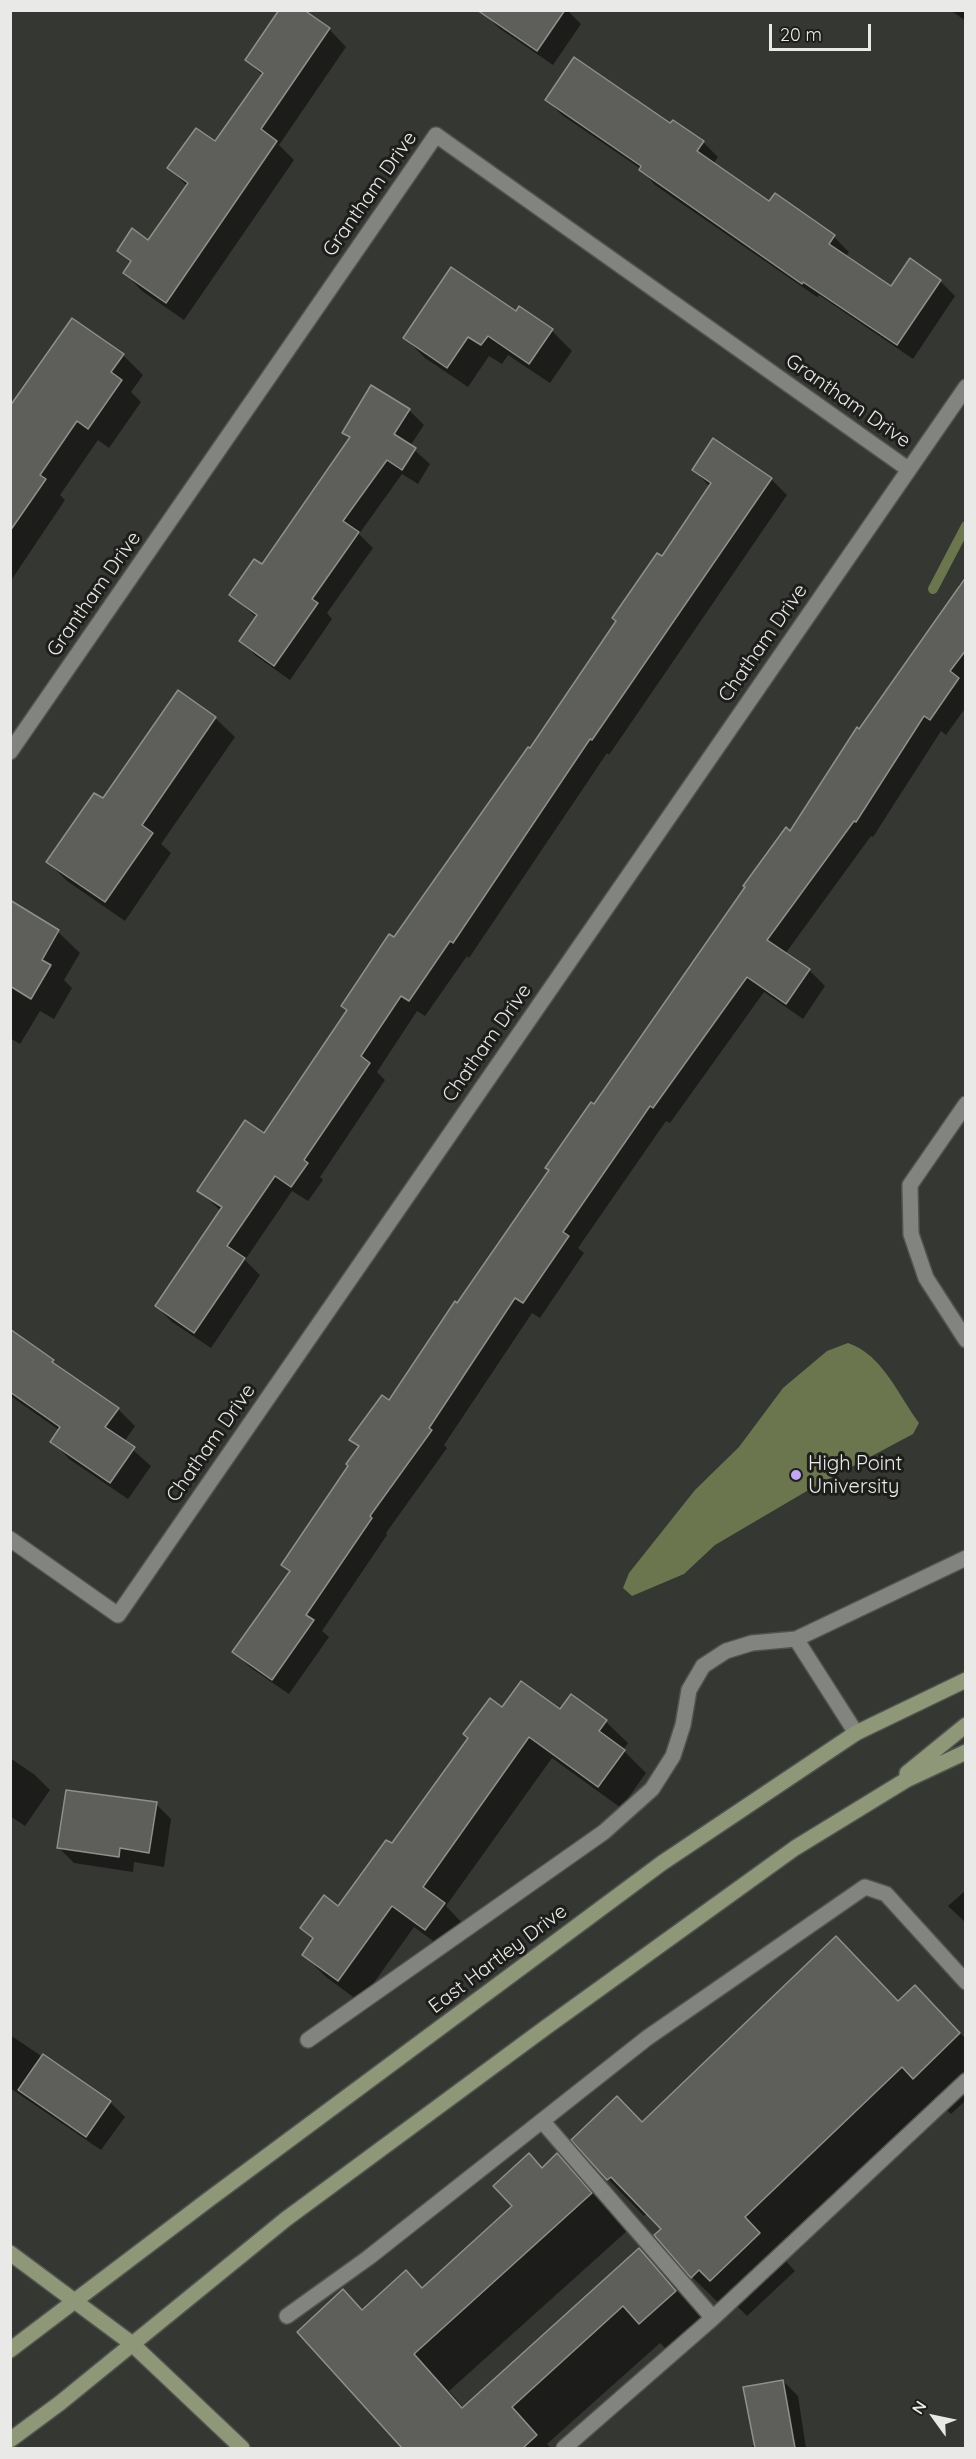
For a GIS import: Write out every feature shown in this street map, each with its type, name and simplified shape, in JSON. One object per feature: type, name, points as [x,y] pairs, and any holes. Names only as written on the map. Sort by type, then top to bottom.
[{"type":"main road","name":"East Hartley Drive","points":[[10,2350],[662,1863],[856,1733],[966,1680]]},
{"type":"main road","points":[[877,1798],[966,1725]]},
{"type":"main road","points":[[10,2440],[60,2403],[286,2219],[795,1848],[906,1780],[966,1752]]},
{"type":"main road","points":[[10,2253],[131,2343],[242,2448]]},
{"type":"street","name":"Grantham Drive","points":[[10,752],[436,135],[908,470]]},
{"type":"street","name":"Chatham Drive","points":[[10,1539],[118,1615],[966,387]]},
{"type":"street","points":[[966,1104],[910,1185],[911,1233],[926,1278],[966,1340]]},
{"type":"street","points":[[308,2040],[604,1832],[652,1790],[673,1756],[683,1725],[689,1690],[703,1666],[726,1651],[752,1643],[796,1639],[966,1558]]},
{"type":"street","points":[[796,1639],[856,1733]]},
{"type":"street","points":[[287,2316],[377,2251],[647,2038],[866,1887],[886,1894],[966,1982]]},
{"type":"street","points":[[564,2448],[713,2319],[966,2081]]},
{"type":"street","points":[[543,2122],[713,2319]]},
{"type":"shaded area","points":[[848,1343],[871,1356],[889,1377],[919,1423],[913,1434],[812,1488],[715,1545],[684,1574],[632,1596],[623,1588],[629,1573],[695,1490],[739,1447],[783,1388],[827,1351]]},
{"type":"building","points":[[279,10],[304,10],[330,28],[261,129],[277,141],[166,303],[123,273],[131,261],[117,251],[132,228],[148,240],[188,183],[167,168],[196,128],[215,141],[263,73],[245,60]]},
{"type":"building","points":[[477,10],[565,10],[537,51]]},
{"type":"building","points":[[574,57],[670,123],[673,120],[704,141],[697,151],[769,201],[775,193],[835,235],[829,244],[891,286],[910,258],[941,280],[897,345],[803,282],[802,284],[639,170],[641,166],[545,100]]},
{"type":"building","points":[[451,267],[516,311],[519,306],[553,329],[529,364],[488,336],[481,345],[468,337],[447,368],[403,338]]},
{"type":"building","points":[[72,318],[124,354],[111,372],[122,380],[88,429],[77,421],[40,475],[46,479],[10,531],[10,406]]},
{"type":"building","points":[[371,385],[410,409],[394,434],[416,448],[402,470],[387,460],[343,521],[359,532],[312,599],[318,603],[274,666],[239,641],[257,615],[229,595],[254,559],[262,564],[350,437],[342,433]]},
{"type":"building","points":[[713,438],[772,478],[592,740],[590,739],[453,943],[450,941],[409,1001],[401,996],[361,1056],[370,1063],[304,1160],[308,1163],[291,1187],[275,1176],[227,1246],[245,1258],[194,1333],[155,1306],[222,1207],[197,1191],[245,1120],[264,1133],[347,1010],[341,1006],[389,934],[394,937],[528,747],[530,748],[616,621],[612,618],[657,553],[662,556],[711,483],[692,470]]},
{"type":"building","points":[[966,577],[966,650],[950,671],[959,678],[930,720],[924,716],[856,822],[854,821],[767,940],[810,969],[786,1004],[747,977],[653,1108],[650,1106],[563,1232],[569,1236],[523,1303],[515,1298],[429,1428],[432,1430],[370,1516],[372,1518],[306,1615],[314,1620],[272,1680],[232,1652],[290,1571],[281,1565],[348,1466],[346,1464],[359,1446],[349,1440],[382,1395],[389,1400],[455,1301],[457,1303],[549,1170],[545,1168],[591,1102],[594,1104],[786,827],[790,831],[857,727],[859,729]]},
{"type":"building","points":[[178,690],[216,717],[142,825],[153,833],[105,902],[46,862],[94,793],[103,798]]},
{"type":"building","points":[[10,900],[59,930],[42,960],[51,965],[31,999],[10,986]]},
{"type":"building","points":[[10,1329],[54,1360],[52,1362],[119,1408],[105,1427],[135,1447],[110,1483],[50,1442],[60,1427],[10,1392]]},
{"type":"building","points":[[521,1681],[560,1709],[571,1694],[607,1720],[599,1731],[625,1750],[598,1787],[529,1737],[423,1887],[445,1903],[425,1930],[392,1906],[338,1981],[302,1955],[313,1938],[300,1928],[324,1895],[338,1906],[386,1840],[392,1843],[468,1738],[463,1734],[490,1698],[502,1707]]},
{"type":"building","points":[[66,1790],[157,1802],[149,1853],[120,1848],[119,1857],[57,1848]]},
{"type":"building","points":[[836,1936],[898,2001],[915,1985],[960,2033],[913,2079],[902,2067],[745,2217],[760,2233],[710,2281],[699,2270],[691,2278],[654,2235],[661,2229],[611,2177],[607,2180],[571,2140],[617,2096],[642,2122]]},
{"type":"building","points":[[43,2054],[111,2101],[86,2137],[18,2090]]},
{"type":"building","points":[[529,2153],[542,2168],[557,2153],[592,2193],[414,2354],[462,2408],[639,2248],[676,2291],[639,2324],[623,2306],[512,2407],[537,2435],[523,2448],[402,2448],[297,2332],[343,2289],[362,2310],[406,2270],[422,2288],[512,2206],[493,2186]]},
{"type":"building","points":[[783,2380],[795,2448],[755,2448],[743,2387]]},
{"type":"waterway","points":[[933,589],[966,526]]},
{"type":"place","name":"High Point University","points":[[796,1475]]}]
